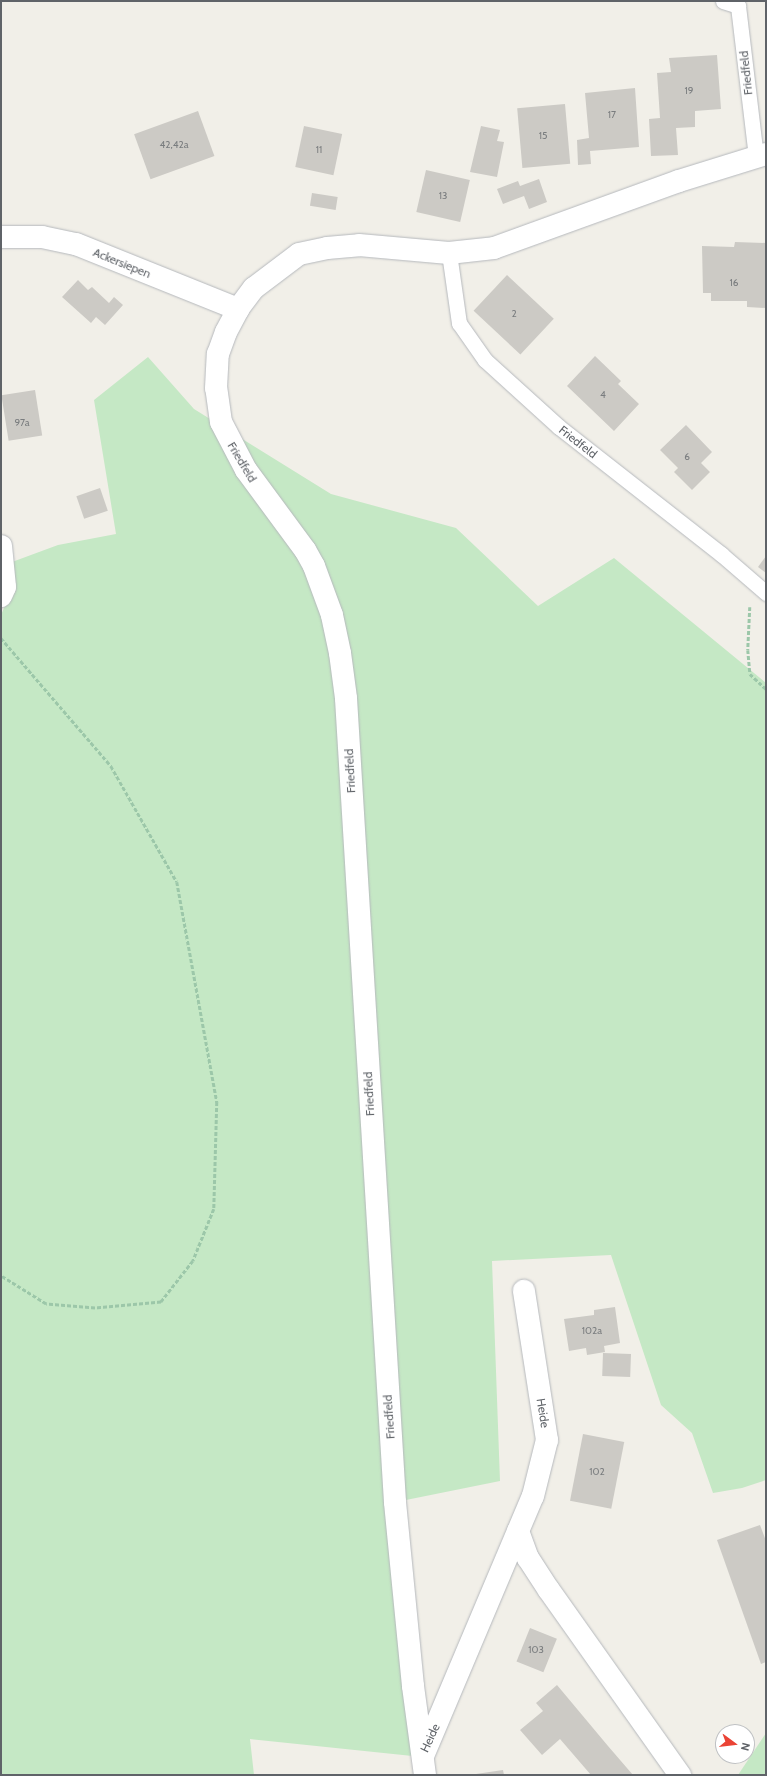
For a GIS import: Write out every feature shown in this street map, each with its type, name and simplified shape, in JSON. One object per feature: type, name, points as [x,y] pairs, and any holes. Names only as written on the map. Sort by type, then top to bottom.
[{"type":"street","name":"Friedfeld","points":[[396,1502],[380,1291],[346,698],[340,653],[332,615],[314,566],[305,550],[246,470],[221,422],[216,388],[218,354],[226,332],[238,309],[254,288],[299,254],[327,248],[359,245],[449,253],[494,248],[679,181],[761,155]]},
{"type":"street","name":"Ackersiepen","points":[[1,237],[42,237],[76,244],[238,309]]},
{"type":"street","points":[[1,546],[4,587],[1,596]]},
{"type":"street","name":"Heide","points":[[424,1766],[533,1496],[547,1440],[524,1291]]},
{"type":"street","name":"Heide","points":[[396,1502],[424,1766]]},
{"type":"street","points":[[518,1531],[528,1558],[549,1590],[680,1775]]},
{"type":"lane","name":"Friedfeld","points":[[722,1],[738,6],[761,155]]},
{"type":"lane","name":"Friedfeld","points":[[449,253],[459,323],[485,360],[559,428],[766,593]]},
{"type":"path","points":[[751,580],[748,650],[750,674],[766,689]]},
{"type":"path","points":[[1,638],[111,766],[177,882],[217,1102],[214,1209],[193,1261],[161,1302],[95,1308],[46,1304],[1,1276]]},
{"type":"green space","points":[[148,357],[194,409],[331,494],[456,528],[538,606],[614,558],[766,683],[766,1480],[742,1488],[713,1493],[692,1433],[661,1405],[611,1255],[492,1261],[500,1481],[396,1502],[422,1757],[250,1739],[254,1775],[1,1775],[1,615],[11,591],[12,562],[58,545],[116,534],[94,400]]},
{"type":"green space","points":[[766,1733],[766,1775],[738,1775],[745,1764],[755,1764],[755,1750]]},
{"type":"building","points":[[717,55],[721,109],[695,111],[695,127],[676,128],[678,155],[651,156],[649,119],[660,118],[657,73],[671,72],[669,58]]},
{"type":"building","points":[[635,88],[639,147],[590,151],[591,164],[578,165],[577,140],[589,138],[585,93]]},
{"type":"building","points":[[565,104],[570,164],[522,168],[517,108]]},
{"type":"building","points":[[198,111],[214,156],[151,179],[134,134]]},
{"type":"building","points":[[304,126],[342,134],[333,175],[295,167]]},
{"type":"building","points":[[481,126],[500,130],[497,141],[504,142],[497,177],[470,172]]},
{"type":"building","points":[[426,170],[470,180],[460,222],[416,212]]},
{"type":"building","points":[[539,179],[547,202],[529,209],[524,196],[503,204],[497,189],[518,181],[520,186]]},
{"type":"building","points":[[312,193],[338,197],[336,210],[310,206]]},
{"type":"building","points":[[735,242],[766,243],[766,308],[747,307],[747,301],[711,301],[711,293],[703,293],[702,246],[734,247]]},
{"type":"building","points":[[507,275],[554,319],[520,354],[474,311]]},
{"type":"building","points":[[78,280],[88,290],[92,287],[109,303],[114,297],[123,305],[105,325],[96,317],[91,323],[62,297]]},
{"type":"building","points":[[595,356],[621,381],[618,384],[639,404],[614,431],[567,386]]},
{"type":"building","points":[[35,390],[42,435],[9,441],[1,395]]},
{"type":"building","points":[[686,425],[712,452],[701,463],[710,472],[692,490],[674,472],[678,468],[660,450]]},
{"type":"building","points":[[100,488],[108,511],[84,519],[76,496]]},
{"type":"building","points":[[766,556],[766,573],[758,567]]},
{"type":"building","points":[[615,1307],[620,1343],[604,1346],[605,1352],[587,1355],[586,1348],[569,1351],[564,1319],[594,1315],[594,1310]]},
{"type":"building","points":[[603,1353],[631,1354],[630,1377],[602,1376]]},
{"type":"building","points":[[583,1434],[624,1442],[611,1509],[570,1501]]},
{"type":"building","points":[[760,1525],[766,1541],[766,1662],[761,1664],[717,1540]]},
{"type":"building","points":[[530,1628],[557,1639],[543,1672],[517,1661]]},
{"type":"building","points":[[557,1685],[633,1775],[591,1775],[560,1739],[542,1755],[520,1730],[543,1711],[536,1703]]},
{"type":"building","points":[[503,1770],[504,1775],[476,1775],[476,1774]]}]
